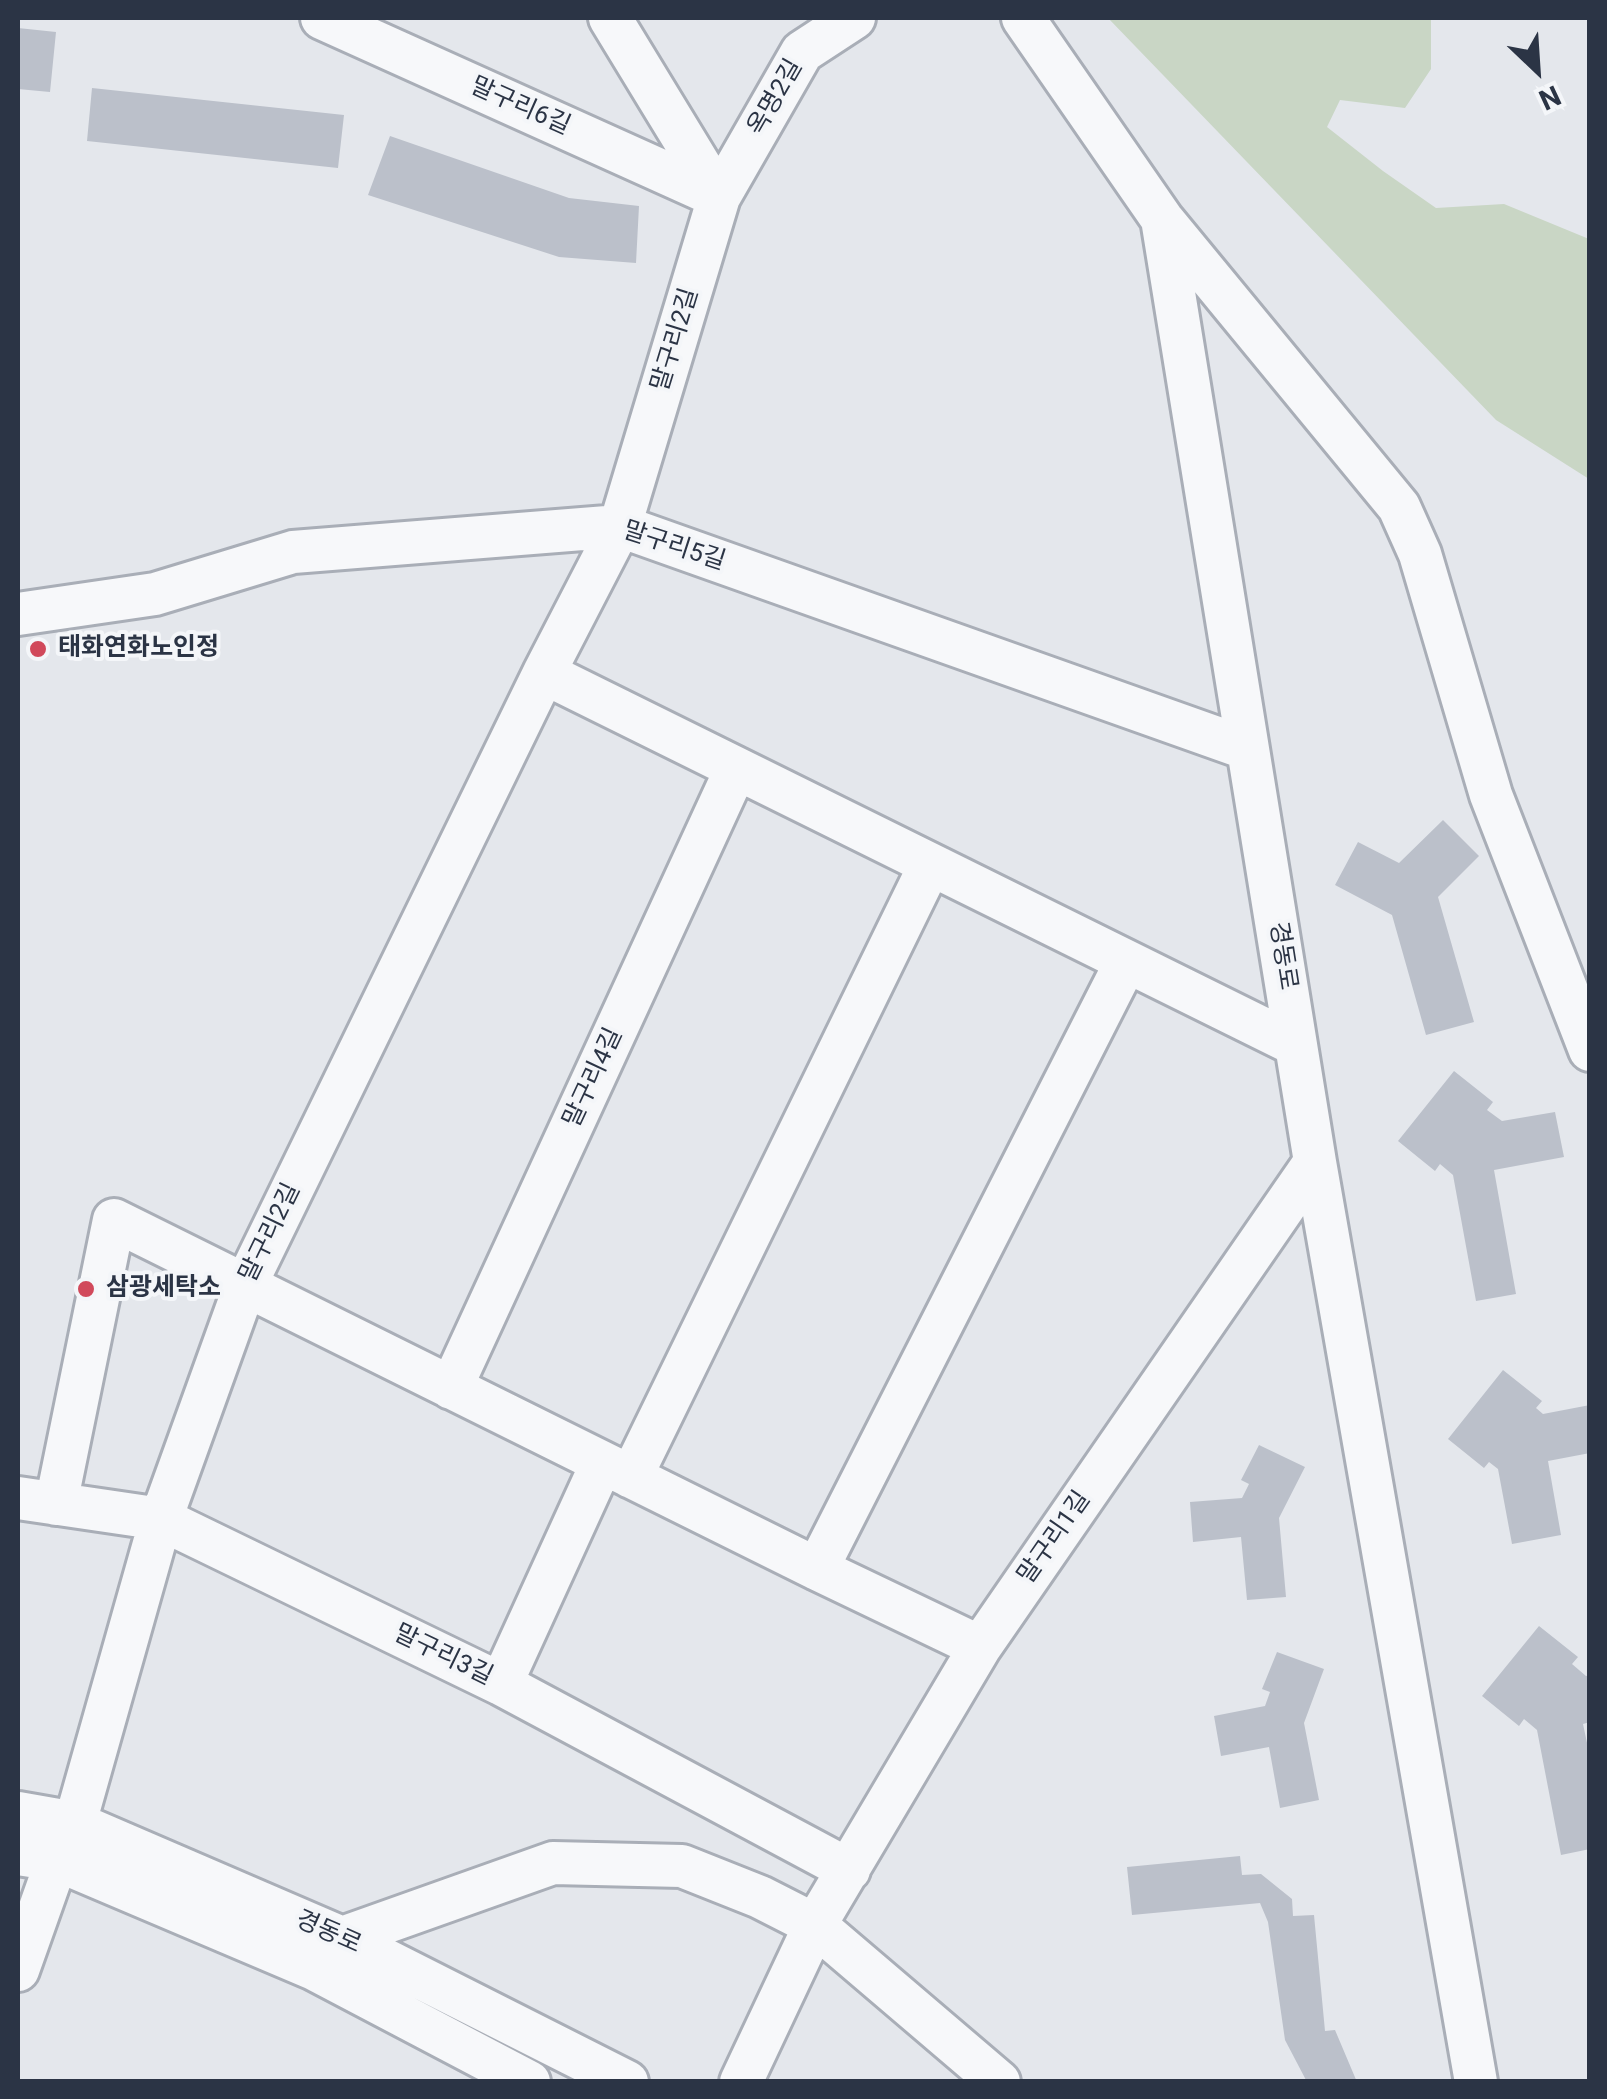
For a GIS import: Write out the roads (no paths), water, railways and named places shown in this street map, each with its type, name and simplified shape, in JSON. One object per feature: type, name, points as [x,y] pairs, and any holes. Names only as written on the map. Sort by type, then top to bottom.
[{"type":"street","name":"말구리6길","points":[[322,18],[719,197]]},
{"type":"street","points":[[610,18],[719,197]]},
{"type":"street","name":"옥명2길","points":[[719,197],[802,52],[854,18]]},
{"type":"street","points":[[1022,18],[1162,219],[1399,507],[1420,554],[1491,796],[1590,1050]]},
{"type":"street","name":"말구리2길","points":[[18,1970],[50,1846],[245,1286],[620,526],[719,197]]},
{"type":"street","name":"경동로","points":[[1162,219],[1315,1162],[1476,2082]]},
{"type":"street","name":"말구리5길","points":[[18,614],[155,594],[293,552],[620,526],[1248,749]]},
{"type":"street","points":[[544,674],[1296,1045]]},
{"type":"street","name":"말구리4길","points":[[451,1388],[736,769]]},
{"type":"street","points":[[501,1684],[617,1470],[930,865]]},
{"type":"street","points":[[817,1570],[1126,962]]},
{"type":"street","name":"말구리1길","points":[[741,2082],[815,1925],[980,1647],[1315,1162]]},
{"type":"street","points":[[36,1501],[114,1220],[817,1570],[980,1647]]},
{"type":"street","name":"말구리3길","points":[[36,1501],[161,1519],[501,1684],[849,1870]]},
{"type":"street","name":"경동로","points":[[18,1814],[50,1846],[314,1969],[528,2082]]},
{"type":"street","name":"경동로","points":[[50,1846],[342,1938],[626,2082]]},
{"type":"street","points":[[342,1938],[552,1863],[682,1866],[815,1925],[999,2082]]},
{"type":"place","name":"태화연화노인정","points":[[38,649]]},
{"type":"place","name":"삼광세탁소","points":[[86,1289]]}]
